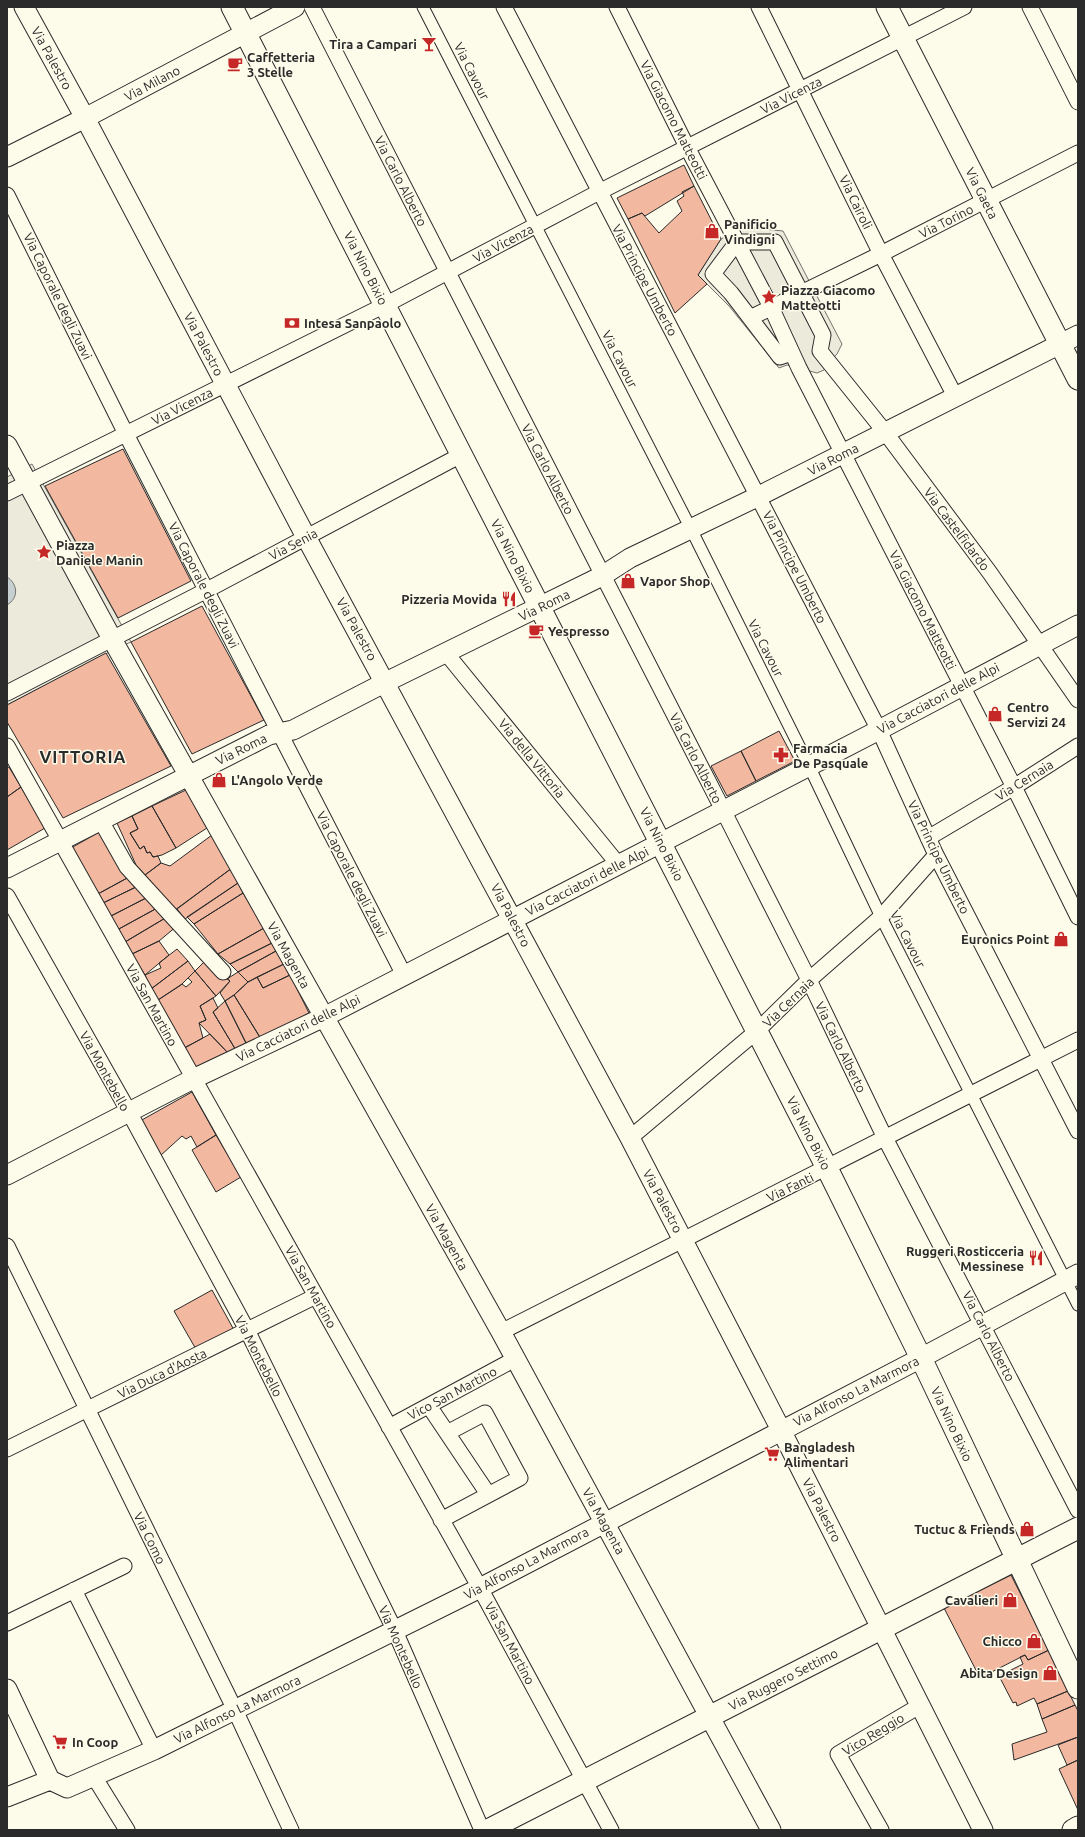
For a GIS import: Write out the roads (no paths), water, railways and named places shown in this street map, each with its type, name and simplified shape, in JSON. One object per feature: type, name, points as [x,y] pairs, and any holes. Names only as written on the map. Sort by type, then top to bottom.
[{"type":"main road","name":"Via Nino Bixio","points":[[232,7],[827,1168],[921,1358],[1078,1688]]},
{"type":"main road","name":"Via Gaeta","points":[[887,7],[985,201],[1069,340],[1078,379]]},
{"type":"main road","name":"Via Ruggero Settimo","points":[[488,1830],[881,1629],[1016,1558],[1078,1528]]},
{"type":"main road","points":[[1073,1830],[1078,1827]]},
{"type":"street","name":"Via Palestro","points":[[24,7],[85,118],[306,537],[386,682],[630,1138],[781,1430],[983,1830]]},
{"type":"street","name":"Via Milano","points":[[7,157],[85,118],[296,7]]},
{"type":"street","name":"Via Carlo Alberto","points":[[312,7],[723,810],[809,980],[885,1138],[983,1324],[1078,1510]]},
{"type":"street","name":"Via Cavour","points":[[423,7],[691,528],[970,1094],[1072,1277],[1078,1305]]},
{"type":"street","name":"Via Principe Umberto","points":[[504,7],[599,192],[759,496],[879,730],[936,855],[1078,1131]]},
{"type":"street","name":"Via Giacomo Matteotti","points":[[617,7],[687,148],[771,307],[799,368],[1014,787],[1078,917]]},
{"type":"street","name":"Via Cairoli","points":[[760,7],[881,254],[955,396]]},
{"type":"street","name":"Via Vicenza","points":[[7,494],[30,477],[126,434],[385,305],[599,192],[964,7]]},
{"type":"street","points":[[1030,7],[1078,102]]},
{"type":"street","name":"Via Torino","points":[[750,318],[881,254],[1078,153]]},
{"type":"street","name":"Via Caporale degli Zuavi","points":[[7,195],[126,434],[404,974]]},
{"type":"street","points":[[734,238],[713,274],[731,293],[780,357],[792,353]]},
{"type":"street","name":"Via Castelfidardo","points":[[734,238],[775,242],[807,291],[823,335],[820,351],[885,432],[990,573],[1078,700]]},
{"type":"street","name":"Via Roma","points":[[7,868],[269,735],[293,730],[386,682],[539,608],[602,576],[630,558],[844,454],[955,396],[1069,340]]},
{"type":"street","points":[[7,445],[30,477]]},
{"type":"street","name":"Via Senia","points":[[7,693],[118,639],[461,455]]},
{"type":"street","name":"Via Magenta","points":[[30,477],[118,639],[188,776],[501,1332],[771,1830]]},
{"type":"street","name":"Via Cacciatori delle Alpi","points":[[7,1175],[193,1079],[324,1017],[404,974],[879,730],[1078,624]]},
{"type":"street","name":"Via della Vittoria","points":[[446,653],[618,864]]},
{"type":"street","name":"Via San Martino","points":[[7,746],[480,1588],[611,1830]]},
{"type":"street","name":"Via Cernaia","points":[[928,838],[1014,787],[1078,746]]},
{"type":"street","points":[[101,821],[127,867],[224,972]]},
{"type":"street","name":"Via Cernaia","points":[[630,1138],[757,1031],[809,980],[882,917],[936,855]]},
{"type":"street","name":"Via Montebello","points":[[7,896],[128,1112],[247,1330],[395,1631],[482,1830]]},
{"type":"street","name":"Via Fanti","points":[[501,1332],[1078,1040]]},
{"type":"street","name":"Via Como","points":[[7,1246],[235,1710],[292,1830]]},
{"type":"street","name":"Via Alfonso La Marmora","points":[[50,1780],[67,1788],[93,1775],[154,1750],[480,1588],[921,1358],[1072,1277]]},
{"type":"street","name":"Via Duca d'Aosta","points":[[7,1449],[316,1296]]},
{"type":"street","name":"Vico San Martino","points":[[389,1427],[515,1359]]},
{"type":"street","points":[[429,1406],[488,1494]]},
{"type":"street","points":[[441,1520],[520,1478],[485,1413],[447,1433]]},
{"type":"street","points":[[7,1623],[124,1566]]},
{"type":"street","points":[[74,1590],[154,1750]]},
{"type":"street","points":[[7,1689],[50,1780],[7,1797]]},
{"type":"street","name":"Vico Reggio","points":[[881,1830],[838,1754],[921,1705]]},
{"type":"street","points":[[93,1775],[127,1830]]},
{"type":"place","name":"Tira a Campari","points":[[429,44]]},
{"type":"place","name":"Caffetteria 3 Stelle","points":[[235,64]]},
{"type":"place","name":"Panificio Vindigni","points":[[712,231]]},
{"type":"place","name":"Piazza Giacomo Matteotti","points":[[769,297]]},
{"type":"place","name":"Intesa Sanpaolo","points":[[292,323]]},
{"type":"place","name":"Piazza Daniele Manin","points":[[44,552]]},
{"type":"place","name":"Vapor Shop","points":[[628,581]]},
{"type":"place","name":"Pizzeria Movida","points":[[509,599]]},
{"type":"place","name":"Yespresso","points":[[536,631]]},
{"type":"place","name":"Centro Servizi 24","points":[[995,714]]},
{"type":"place","name":"Farmacia De Pasquale","points":[[781,755]]},
{"type":"place","name":"L'Angolo Verde","points":[[219,780]]},
{"type":"place","name":"Euronics Point","points":[[1061,939]]},
{"type":"place","name":"Ruggeri Rosticceria Messinese","points":[[1036,1258]]},
{"type":"place","name":"Bangladesh Alimentari","points":[[772,1454]]},
{"type":"place","name":"Tuctuc & Friends","points":[[1027,1529]]},
{"type":"place","name":"Cavalieri","points":[[1010,1600]]},
{"type":"place","name":"Chicco","points":[[1034,1641]]},
{"type":"place","name":"Abita Design","points":[[1050,1673]]},
{"type":"place","name":"In Coop","points":[[60,1742]]},
{"type":"district","name":"VITTORIA","points":[[83,756]]}]
